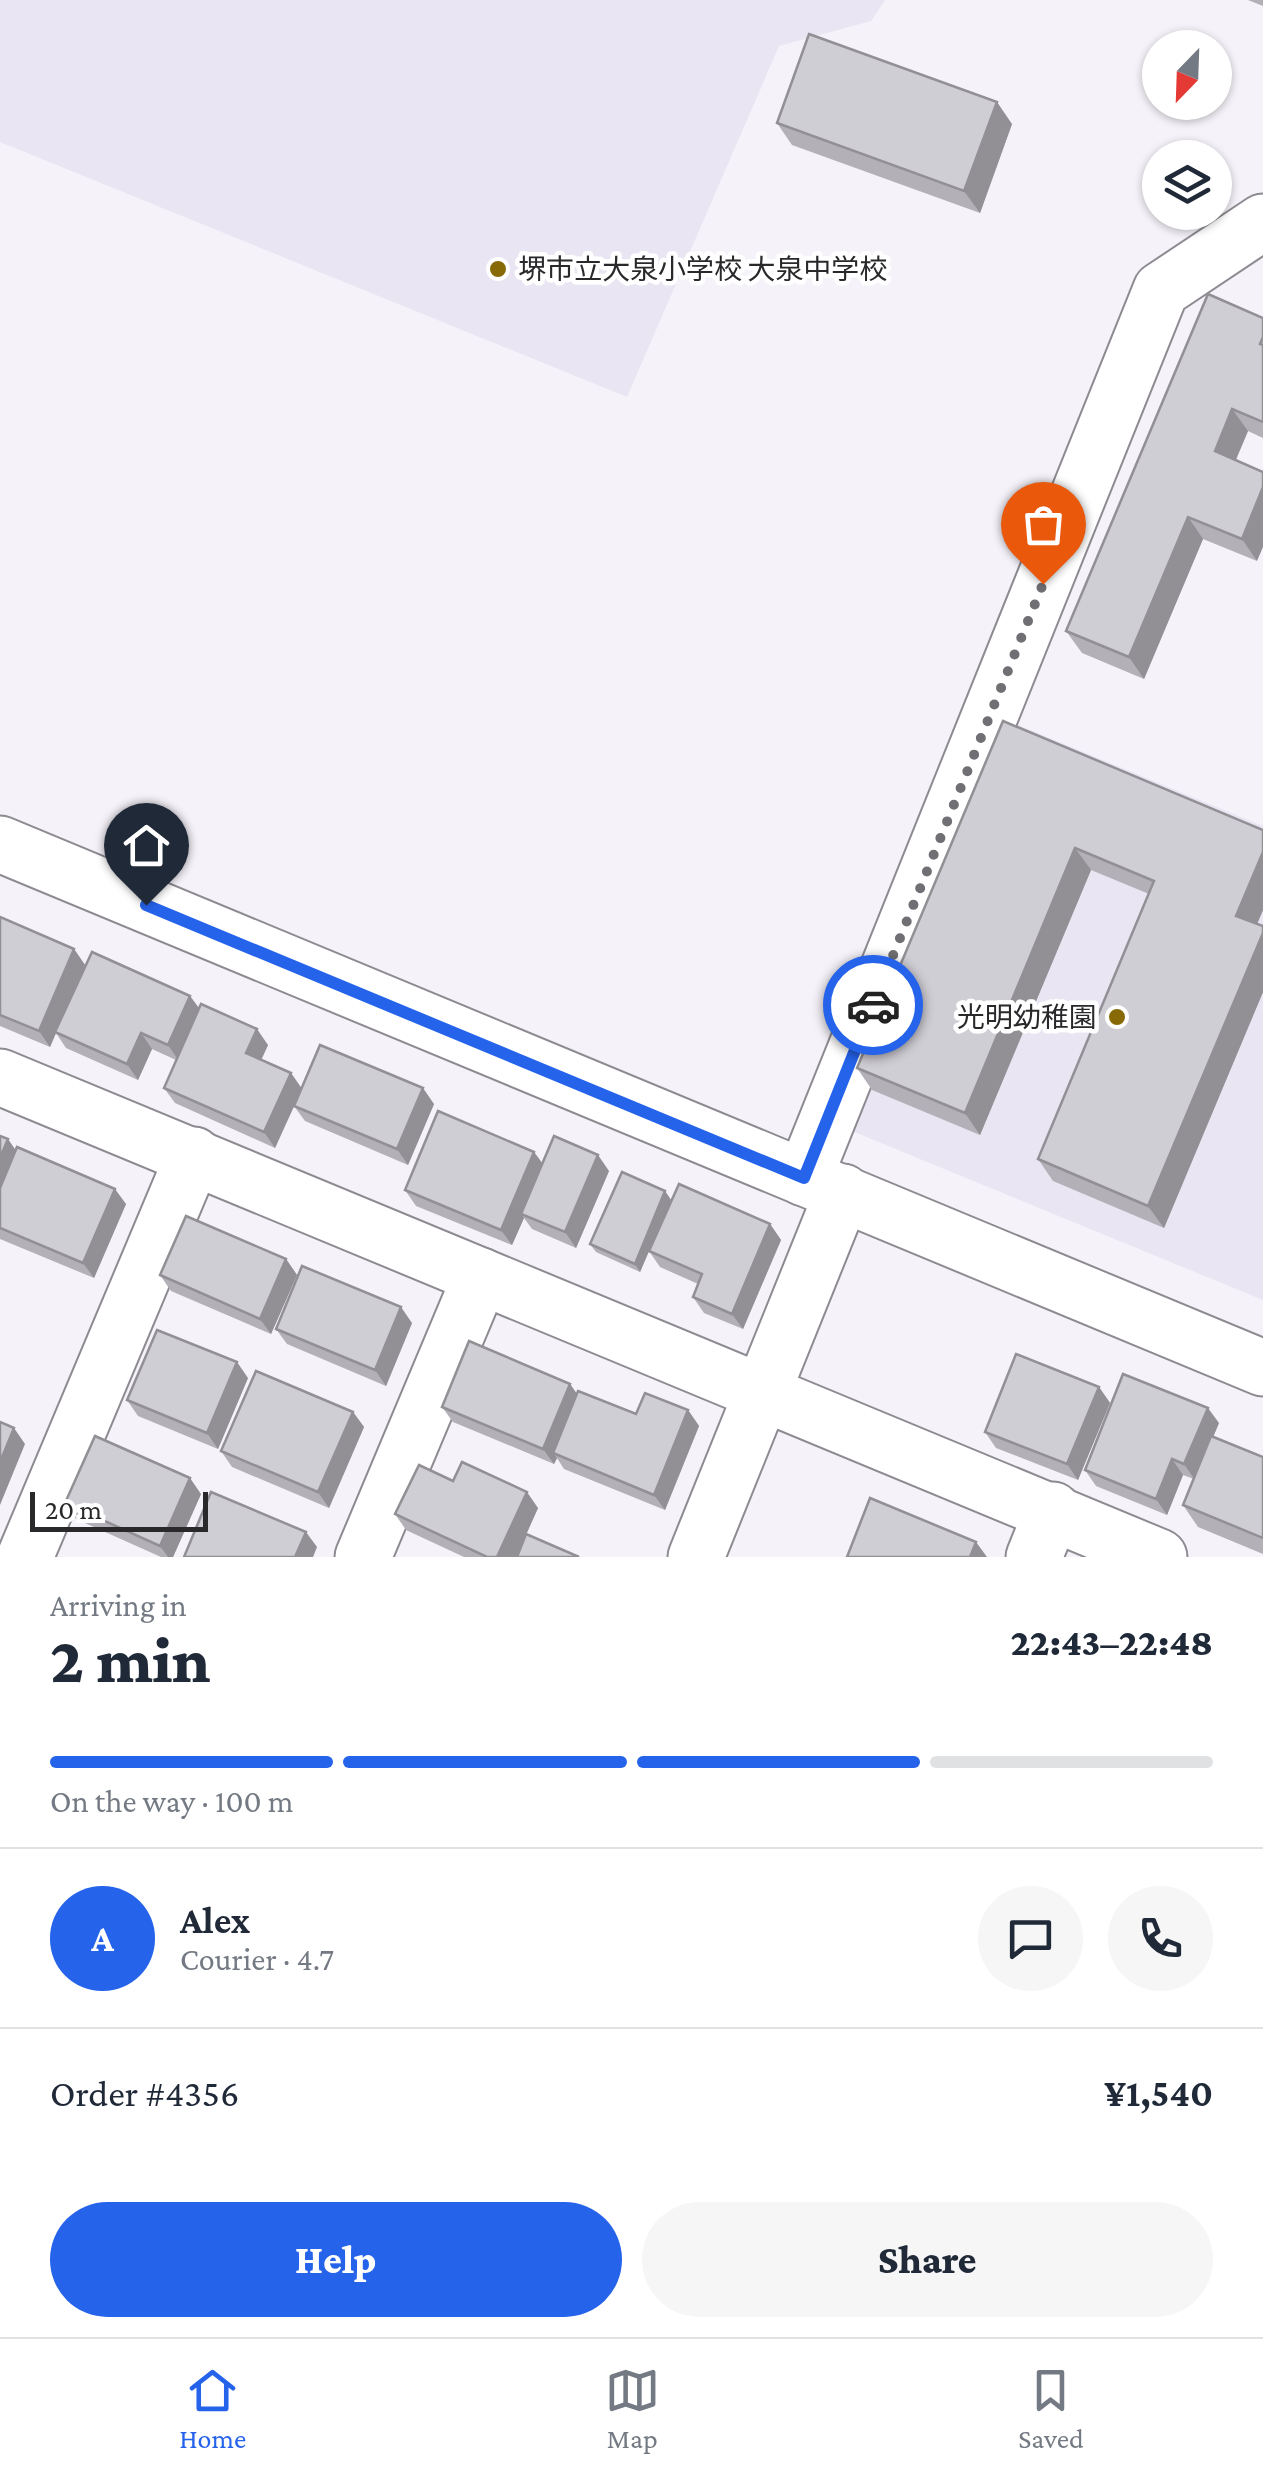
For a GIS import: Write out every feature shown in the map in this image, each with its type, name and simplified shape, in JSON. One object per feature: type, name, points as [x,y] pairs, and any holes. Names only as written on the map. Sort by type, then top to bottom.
[{"type":"street","points":[[696,1557],[764,1394],[823,1185],[1161,290],[1263,222]]},
{"type":"street","points":[[0,844],[1263,1368]]},
{"type":"street","points":[[0,1076],[764,1394],[1043,1534],[1159,1557]]},
{"type":"street","points":[[25,1557],[194,1155]]},
{"type":"street","points":[[363,1557],[480,1276]]},
{"type":"shaded area","name":"堺市立大泉小学校 大泉中学校","points":[[0,0],[885,0],[871,21],[779,46],[627,397],[0,142]]},
{"type":"shaded area","points":[[1013,723],[1263,826],[1263,1300],[847,1129]]},
{"type":"building","points":[[809,34],[997,102],[964,191],[777,123]]},
{"type":"building","points":[[1208,294],[1263,318],[1263,422],[1232,409],[1215,451],[1263,472],[1263,487],[1242,539],[1188,517],[1129,657],[1066,631]]},
{"type":"building","points":[[1003,721],[1263,830],[1263,852],[1236,916],[1263,926],[1263,933],[1148,1206],[1038,1159],[1154,881],[1075,848],[965,1113],[857,1068]]},
{"type":"building","points":[[0,917],[74,949],[39,1031],[0,1015]]},
{"type":"building","points":[[92,952],[190,996],[168,1045],[141,1033],[127,1064],[55,1032]]},
{"type":"building","points":[[201,1004],[257,1029],[246,1053],[291,1073],[264,1132],[164,1088]]},
{"type":"building","points":[[320,1045],[423,1088],[397,1149],[294,1106]]},
{"type":"building","points":[[438,1111],[534,1152],[501,1230],[405,1190]]},
{"type":"building","points":[[0,1136],[8,1139],[0,1158]]},
{"type":"building","points":[[554,1136],[598,1155],[565,1232],[521,1214]]},
{"type":"building","points":[[17,1147],[115,1189],[83,1263],[0,1228],[0,1188]]},
{"type":"building","points":[[622,1172],[665,1191],[635,1264],[590,1244]]},
{"type":"building","points":[[679,1184],[770,1224],[732,1314],[693,1297],[702,1274],[649,1251]]},
{"type":"building","points":[[186,1216],[286,1259],[260,1319],[160,1275]]},
{"type":"building","points":[[302,1266],[401,1307],[375,1370],[276,1329]]},
{"type":"building","points":[[157,1330],[237,1362],[207,1433],[127,1400]]},
{"type":"building","points":[[469,1341],[570,1384],[543,1449],[442,1407]]},
{"type":"building","points":[[1016,1354],[1099,1387],[1067,1464],[985,1432]]},
{"type":"building","points":[[256,1371],[353,1412],[318,1492],[221,1451]]},
{"type":"building","points":[[1123,1374],[1208,1408],[1184,1464],[1172,1459],[1156,1499],[1085,1470]]},
{"type":"building","points":[[578,1391],[636,1414],[645,1393],[688,1410],[654,1495],[553,1453]]},
{"type":"building","points":[[0,1422],[14,1428],[0,1462]]},
{"type":"building","points":[[95,1436],[190,1478],[160,1546],[65,1503]]},
{"type":"building","points":[[1211,1436],[1263,1457],[1263,1538],[1183,1505]]},
{"type":"building","points":[[462,1462],[527,1492],[497,1557],[487,1557],[395,1514],[419,1465],[453,1481]]},
{"type":"building","points":[[211,1492],[306,1532],[295,1557],[184,1557]]},
{"type":"building","points":[[870,1498],[976,1542],[970,1557],[847,1557]]},
{"type":"building","points":[[526,1534],[579,1557],[517,1557]]},
{"type":"way so far","points":[[873,1005],[1043,584]]},
{"type":"place","name":"堺市立大泉小学校 大泉中学校","points":[[498,269]]},
{"type":"place","name":"光明幼稚園","points":[[1117,1017]]},
{"type":"route","points":[[146,905],[804,1178],[873,1005]]}]
